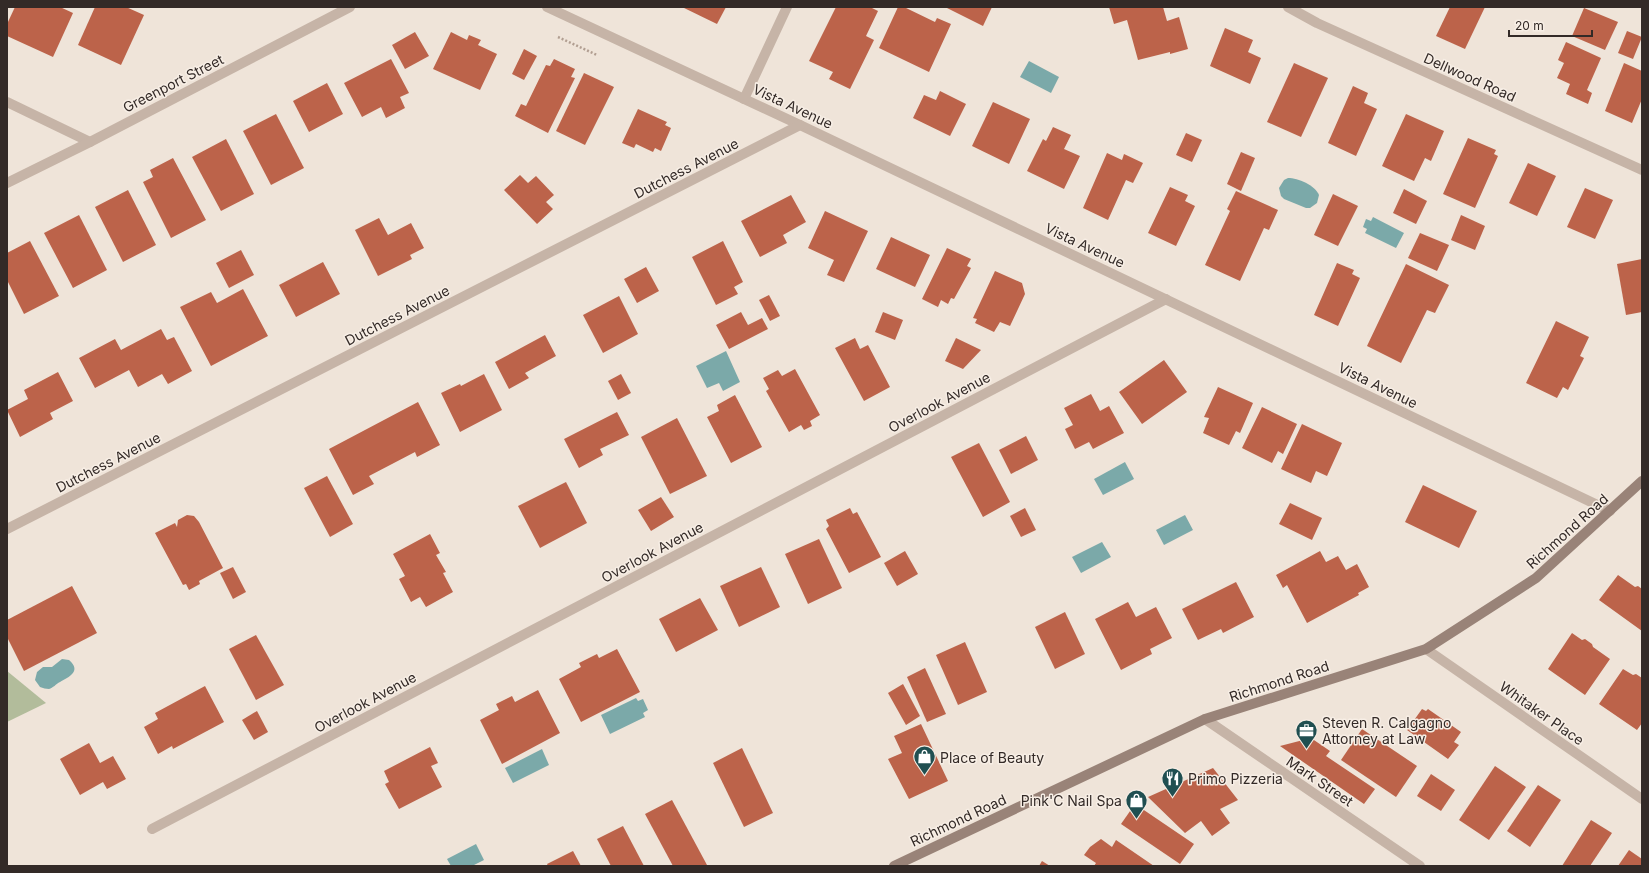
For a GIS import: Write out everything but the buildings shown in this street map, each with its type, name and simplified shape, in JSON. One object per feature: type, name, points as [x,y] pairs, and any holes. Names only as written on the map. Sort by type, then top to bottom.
[{"type":"main road","name":"Richmond Road","points":[[894,866],[1205,719],[1426,649],[1536,578],[1610,512],[1642,481]]},
{"type":"street","name":"Greenport Street","points":[[7,183],[90,142],[350,7]]},
{"type":"street","name":"Vista Avenue","points":[[547,7],[800,125],[1610,512]]},
{"type":"street","points":[[744,99],[788,7]]},
{"type":"street","name":"Dellwood Road","points":[[1288,7],[1317,23],[1642,170]]},
{"type":"street","points":[[7,102],[90,142]]},
{"type":"street","name":"Dutchess Avenue","points":[[7,529],[800,125]]},
{"type":"street","name":"Overlook Avenue","points":[[152,829],[1166,299]]},
{"type":"street","name":"Whitaker Place","points":[[1426,649],[1642,799]]},
{"type":"street","name":"Mark Street","points":[[1205,719],[1420,866]]},
{"type":"path","points":[[558,37],[597,55]]},
{"type":"green space","points":[[7,671],[46,703],[7,722]]},
{"type":"water","points":[[1029,61],[1059,77],[1051,93],[1020,77]]},
{"type":"water","points":[[1288,178],[1296,179],[1314,188],[1319,195],[1317,203],[1310,208],[1306,208],[1284,199],[1281,196],[1279,188],[1284,180]]},
{"type":"water","points":[[1373,217],[1404,233],[1396,248],[1365,233],[1367,229],[1363,227],[1366,219],[1371,221]]},
{"type":"water","points":[[726,351],[740,382],[723,391],[719,383],[707,388],[696,366]]},
{"type":"water","points":[[1125,462],[1134,479],[1103,495],[1094,479]]},
{"type":"water","points":[[1185,515],[1193,530],[1164,545],[1156,530]]},
{"type":"water","points":[[1102,542],[1111,557],[1081,573],[1072,557]]},
{"type":"water","points":[[62,659],[69,660],[73,664],[73,673],[49,689],[40,687],[35,680],[37,672],[43,667],[52,667]]},
{"type":"water","points":[[636,698],[638,701],[643,699],[648,710],[643,713],[645,717],[610,734],[601,715]]},
{"type":"water","points":[[542,749],[549,765],[513,783],[505,768]]},
{"type":"water","points":[[476,844],[484,860],[472,866],[451,866],[447,859]]},
{"type":"place","name":"Steven R. Calgagno Attorney at Law","points":[[1307,750]]},
{"type":"place","name":"Place of Beauty","points":[[924,776]]},
{"type":"place","name":"Primo Pizzeria","points":[[1173,798]]},
{"type":"place","name":"Pink'C Nail Spa","points":[[1137,820]]}]
